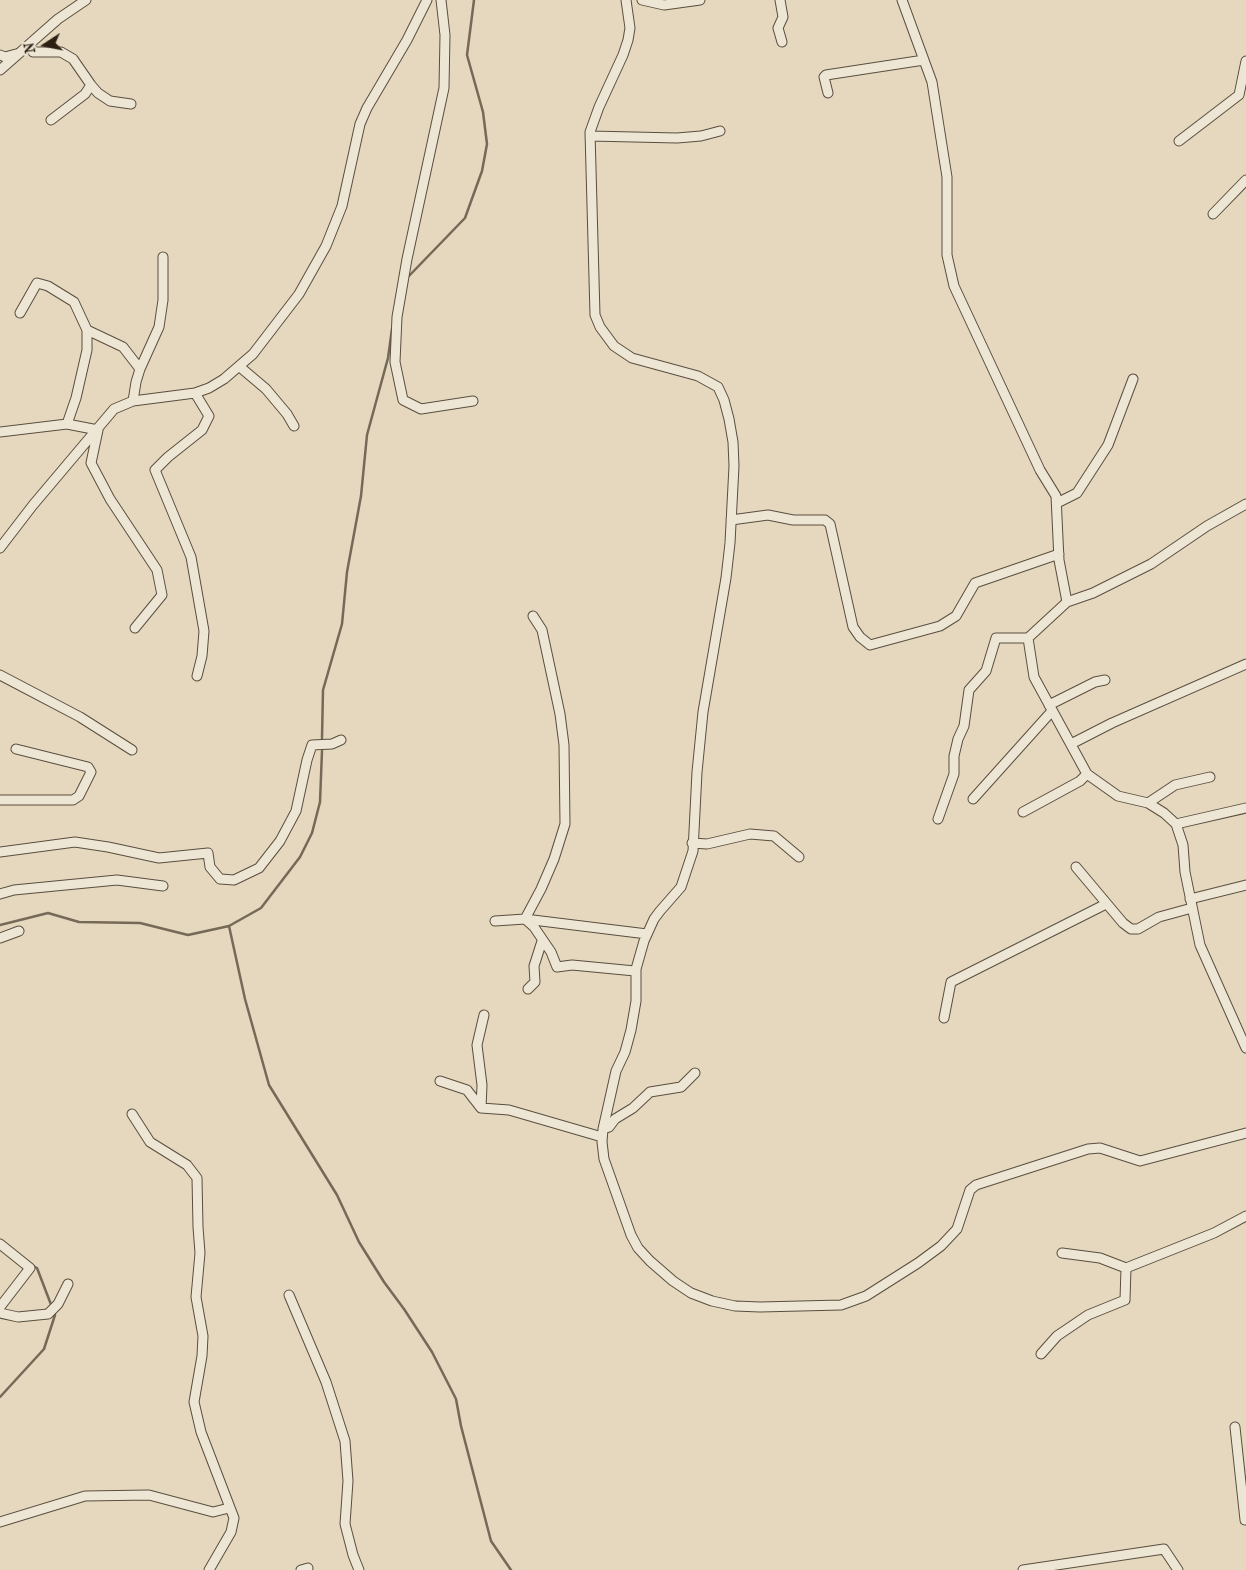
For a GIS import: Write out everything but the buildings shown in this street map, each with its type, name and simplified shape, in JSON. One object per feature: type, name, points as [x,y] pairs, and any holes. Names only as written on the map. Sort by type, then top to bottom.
[{"type":"street","points":[[0,70],[58,19],[86,0]]},
{"type":"street","points":[[0,548],[33,505],[114,409],[134,401],[195,393],[217,384],[240,367],[253,354],[299,294],[326,246],[342,206],[360,124],[367,108],[408,40],[427,0]]},
{"type":"street","points":[[441,0],[445,35],[444,88],[405,268],[397,317],[395,362],[403,400],[421,409],[473,402]]},
{"type":"street","points":[[626,0],[630,28],[628,40],[599,107],[590,136],[595,315],[600,327],[614,346],[632,358],[698,376],[718,387],[724,400],[733,442],[734,466],[726,578],[701,730],[693,818],[693,844],[687,873],[681,887],[660,910],[647,934],[635,971],[636,1001],[625,1052],[616,1071],[602,1133],[604,1159],[631,1235],[638,1248],[673,1281],[691,1293],[719,1302],[735,1306],[760,1307],[841,1305],[866,1296],[941,1246],[957,1229],[970,1190],[986,1180],[1088,1149],[1100,1148],[1140,1161],[1246,1133]]},
{"type":"street","points":[[642,0],[664,4],[700,0]]},
{"type":"street","points":[[780,0],[783,17],[778,28],[782,42]]},
{"type":"street","points":[[902,0],[932,82],[947,176],[947,256],[954,286],[1040,470],[1056,496],[1059,554],[1067,602]]},
{"type":"street","points":[[29,45],[33,52],[61,52],[73,59],[91,85],[110,101],[131,104]]},
{"type":"street","points":[[0,55],[5,57],[21,52]]},
{"type":"street","points":[[828,93],[824,77],[826,75],[924,60]]},
{"type":"street","points":[[1179,141],[1243,97],[1246,61]]},
{"type":"street","points":[[51,120],[85,94],[91,85]]},
{"type":"street","points":[[590,136],[677,138],[701,136],[720,131]]},
{"type":"street","points":[[1213,214],[1246,180]]},
{"type":"street","points":[[134,401],[136,382],[140,370],[159,327],[163,300],[163,257]]},
{"type":"street","points":[[20,313],[38,283],[48,286],[74,302],[87,330],[87,350],[68,424]]},
{"type":"street","points":[[87,330],[123,347],[140,370]]},
{"type":"street","points":[[240,367],[266,389],[287,414],[294,426]]},
{"type":"street","points":[[1057,502],[1077,493],[1108,445],[1133,379]]},
{"type":"street","points":[[195,393],[209,416],[202,430],[168,457],[156,470],[191,558],[204,631],[202,656],[197,676]]},
{"type":"street","points":[[0,432],[68,424],[98,430]]},
{"type":"street","points":[[98,430],[91,463],[110,499],[157,570],[162,595],[135,628]]},
{"type":"street","points":[[938,819],[954,774],[954,756],[958,739],[964,726],[969,690],[986,671],[996,638],[1028,638],[1067,602],[1093,593],[1151,564],[1207,526],[1246,504]]},
{"type":"street","points":[[731,520],[768,515],[793,520],[825,520],[830,524],[853,627],[860,637],[870,645],[940,626],[956,616],[975,584],[1059,554]]},
{"type":"street","points":[[525,919],[554,859],[565,824],[564,745],[560,714],[542,630],[533,616]]},
{"type":"street","points":[[1028,638],[1034,677],[1087,774],[1118,796],[1148,803],[1164,813],[1176,824],[1183,845],[1185,872],[1200,945],[1246,1048]]},
{"type":"street","points":[[1071,744],[1112,723],[1246,664]]},
{"type":"street","points":[[0,675],[80,716],[132,750]]},
{"type":"street","points":[[973,799],[1050,708],[1095,682],[1105,680]]},
{"type":"street","points":[[0,852],[75,842],[158,858],[208,853],[210,867],[220,879],[234,880],[258,868],[280,840],[296,811],[312,745],[332,744],[341,740]]},
{"type":"street","points":[[0,800],[73,800],[80,796],[91,772],[88,767],[16,749]]},
{"type":"street","points":[[1023,812],[1080,781],[1087,774]]},
{"type":"street","points":[[1148,803],[1175,786],[1210,777]]},
{"type":"street","points":[[1176,824],[1246,808]]},
{"type":"street","points":[[693,844],[707,844],[750,834],[774,836],[799,858]]},
{"type":"street","points":[[1076,868],[1123,923],[1132,929],[1138,929],[1159,917],[1192,908]]},
{"type":"street","points":[[0,894],[14,890],[117,880],[163,886]]},
{"type":"street","points":[[1190,898],[1246,885]]},
{"type":"street","points":[[944,1018],[951,982],[1106,904]]},
{"type":"street","points":[[495,921],[525,919],[647,934]]},
{"type":"street","points":[[525,919],[534,927],[551,952],[557,966],[572,965],[635,971]]},
{"type":"street","points":[[0,938],[19,931]]},
{"type":"street","points":[[528,989],[535,982],[534,966],[542,941]]},
{"type":"street","points":[[481,1108],[482,1085],[478,1045],[484,1015]]},
{"type":"street","points":[[602,1133],[615,1119],[633,1108],[650,1092],[681,1087],[695,1073]]},
{"type":"street","points":[[440,1081],[467,1090],[481,1108],[509,1110],[602,1133]]},
{"type":"street","points":[[132,1114],[150,1142],[187,1164],[197,1178],[200,1253],[196,1297],[203,1336],[202,1356],[194,1402],[201,1432],[234,1518],[231,1532],[209,1570]]},
{"type":"street","points":[[1062,1253],[1100,1258],[1126,1268],[1214,1233],[1246,1216]]},
{"type":"street","points":[[0,1244],[30,1268],[0,1307]]},
{"type":"street","points":[[1041,1354],[1057,1336],[1088,1315],[1125,1300],[1126,1268]]},
{"type":"street","points":[[0,1313],[18,1317],[48,1314],[58,1304],[68,1284]]},
{"type":"street","points":[[289,1295],[326,1382],[345,1441],[348,1480],[345,1524],[359,1570]]},
{"type":"street","points":[[1235,1427],[1246,1520]]},
{"type":"street","points":[[0,1522],[86,1496],[149,1495],[213,1512],[229,1508]]},
{"type":"street","points":[[1023,1570],[1164,1549],[1178,1570]]},
{"type":"waterway","points":[[407,278],[465,218],[482,171],[487,144],[483,112],[467,55],[474,0]]},
{"type":"waterway","points":[[322,738],[323,690],[342,624],[347,572],[361,496],[367,435],[388,358],[392,329]]},
{"type":"waterway","points":[[0,925],[48,913],[79,922],[140,923],[188,935],[229,926],[261,908],[300,857],[312,833],[320,802],[322,751]]},
{"type":"waterway","points":[[229,926],[245,999],[269,1085],[337,1195],[359,1242],[432,1352],[456,1399],[461,1426],[491,1541],[511,1570]]},
{"type":"waterway","points":[[0,1397],[44,1349],[55,1315],[37,1268],[33,1266]]}]
